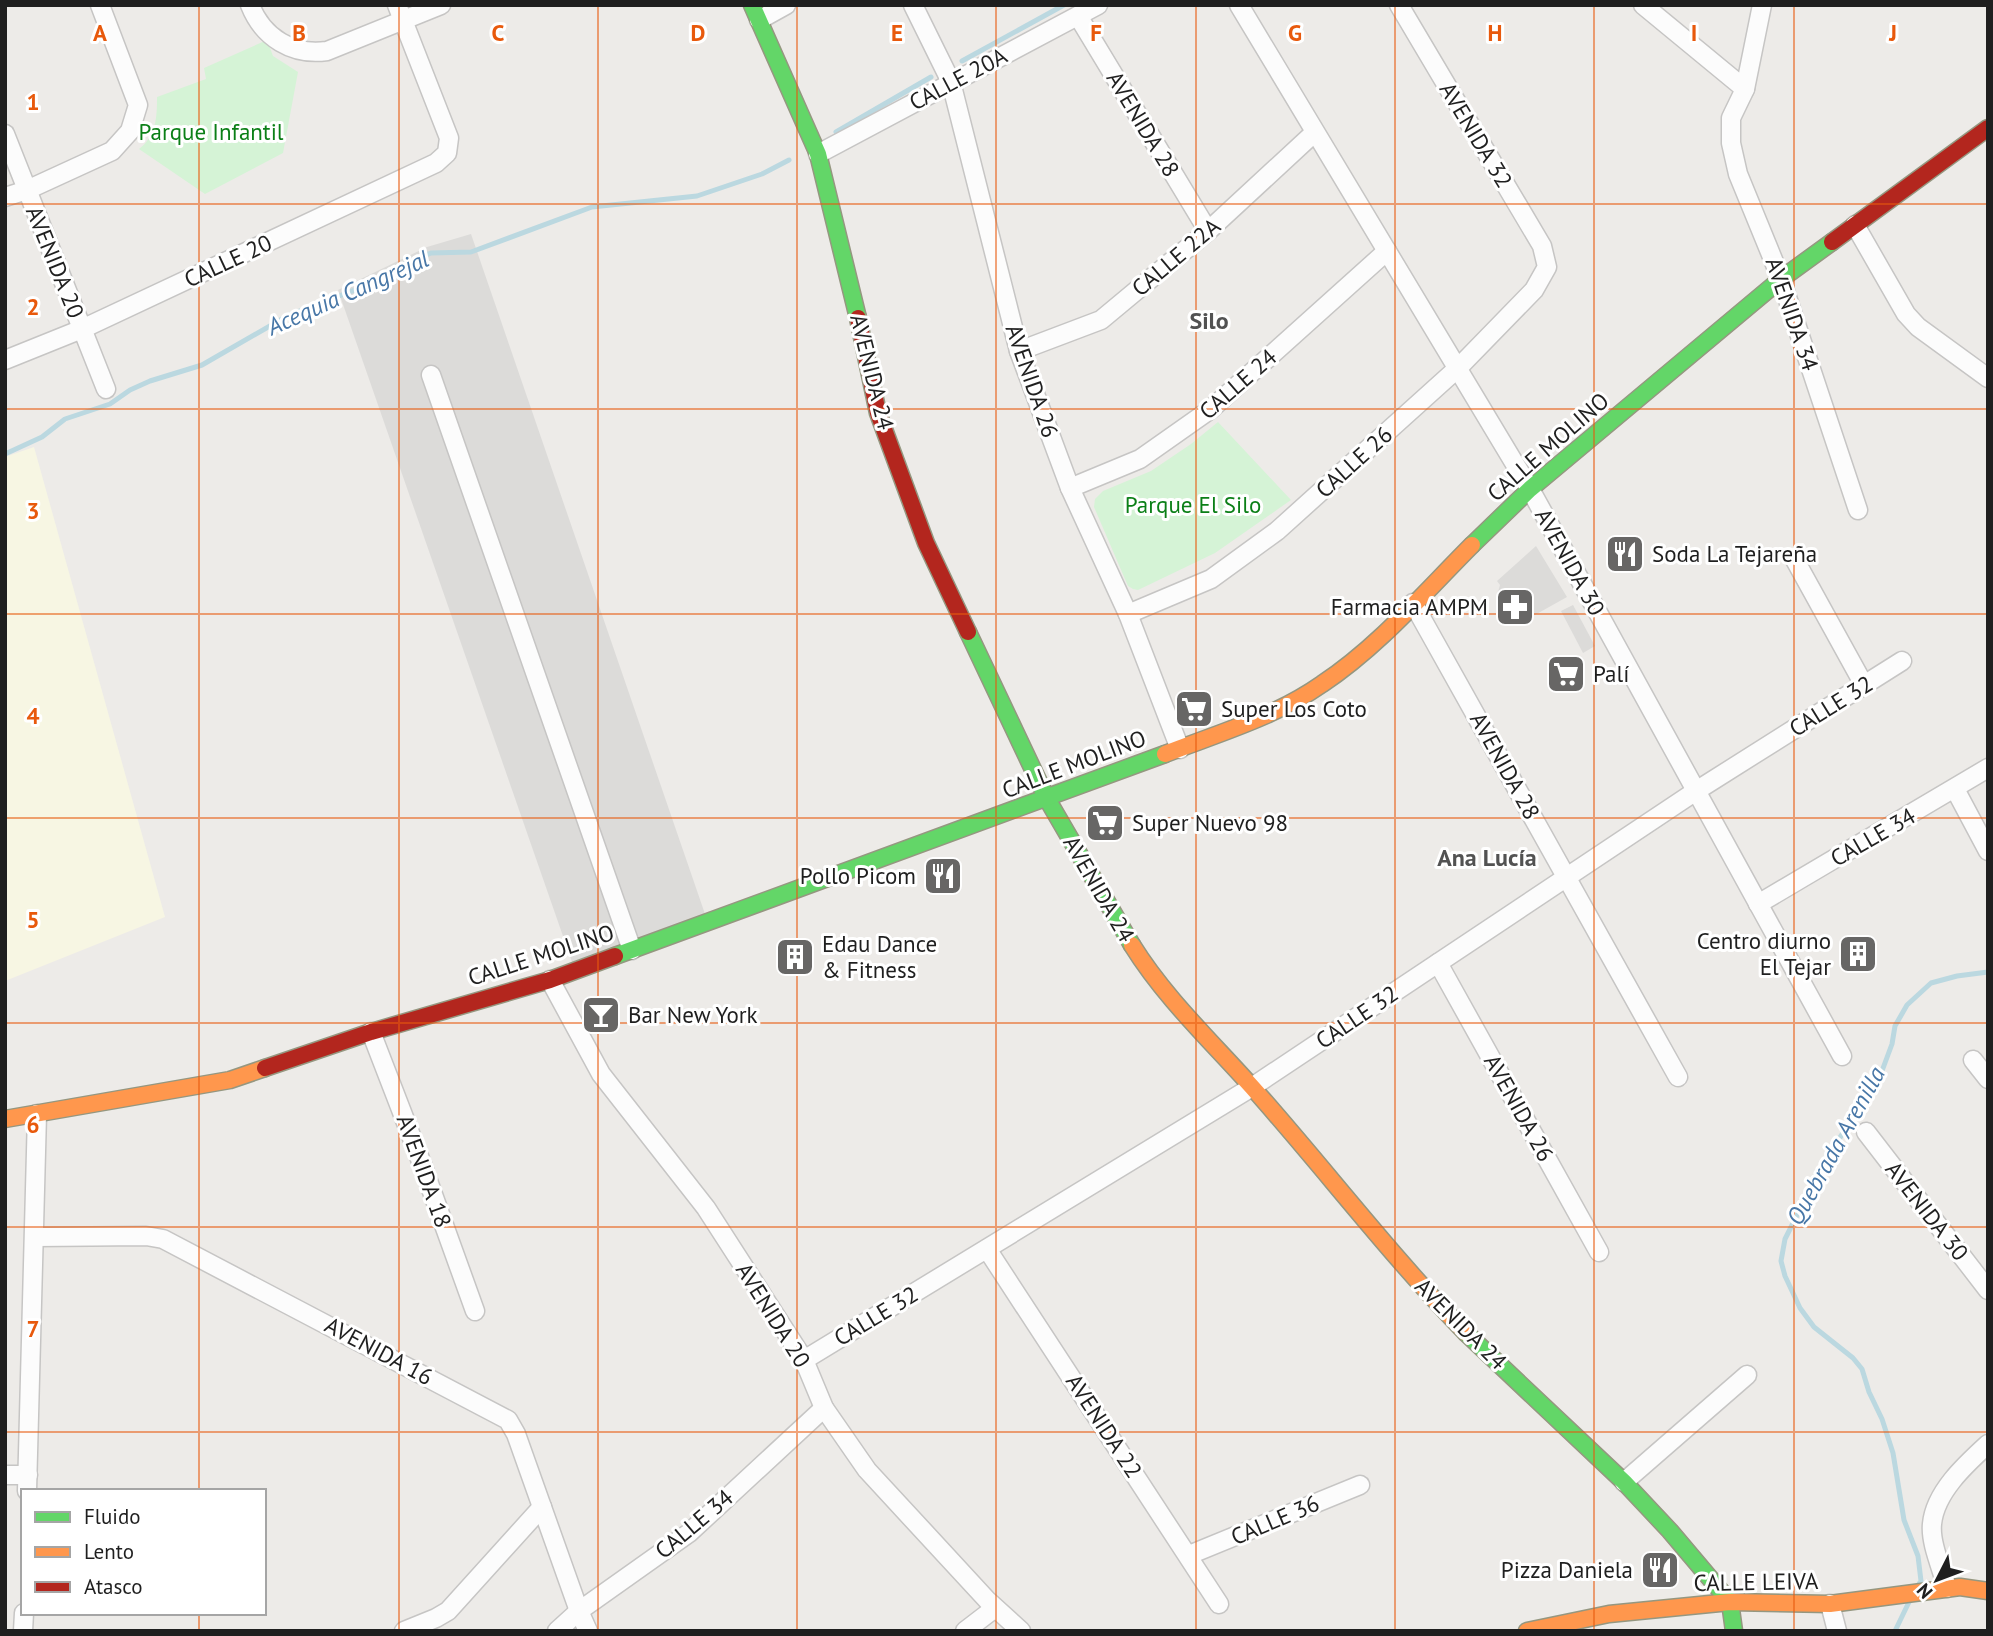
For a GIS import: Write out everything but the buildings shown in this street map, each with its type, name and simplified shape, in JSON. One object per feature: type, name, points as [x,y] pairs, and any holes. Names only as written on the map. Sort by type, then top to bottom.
[{"type":"main road","name":"AVENIDA 24","points":[[756,13],[818,154],[850,278],[878,413],[926,542],[1046,797],[1106,904],[1138,955],[1175,1005],[1252,1087],[1429,1294],[1477,1344],[1624,1482],[1730,1602]]},
{"type":"main road","name":"CALLE MOLINO","points":[[5,1119],[230,1080],[370,1032],[550,980],[1002,816],[1275,712],[1323,684],[1370,646],[1530,489],[1781,279],[1988,128]]},
{"type":"main road","name":"CALLE LEIVA","points":[[1527,1631],[1609,1614],[1730,1602],[1830,1604],[1947,1588],[1988,1591]]},
{"type":"main road","points":[[1730,1602],[1734,1631]]},
{"type":"street","points":[[5,197],[27,190],[113,151],[130,131],[138,104],[100,5]]},
{"type":"street","points":[[250,5],[255,18],[279,43],[302,52],[313,53],[327,51],[400,13],[441,5]]},
{"type":"street","points":[[756,13],[786,5]]},
{"type":"street","name":"AVENIDA 26","points":[[913,5],[951,82],[1019,351],[1070,488],[1128,614],[1180,749]]},
{"type":"street","name":"CALLE 20A","points":[[818,154],[1098,5]]},
{"type":"street","name":"AVENIDA 30","points":[[1239,5],[1530,489],[1842,1056]]},
{"type":"street","name":"AVENIDA 32","points":[[1399,5],[1542,246],[1547,267]]},
{"type":"street","points":[[1643,5],[1745,89],[1762,5]]},
{"type":"street","name":"CALLE 20","points":[[5,360],[82,329],[436,163],[447,153],[449,138],[400,13]]},
{"type":"street","name":"AVENIDA 28","points":[[1078,16],[1208,231]]},
{"type":"street","name":"AVENIDA 34","points":[[1745,89],[1731,118],[1731,143],[1738,174],[1781,279],[1858,510]]},
{"type":"street","name":"CALLE 22A","points":[[1019,351],[1101,320],[1208,231],[1314,132]]},
{"type":"street","name":"AVENIDA 20","points":[[5,134],[106,389]]},
{"type":"street","points":[[1855,225],[1906,314],[1918,327],[1988,378]]},
{"type":"street","name":"CALLE 24","points":[[1070,488],[1140,459],[1211,409],[1387,251]]},
{"type":"street","name":"CALLE 26","points":[[1128,614],[1211,579],[1277,531],[1459,367],[1534,290],[1547,267]]},
{"type":"street","points":[[431,375],[632,950]]},
{"type":"street","points":[[1795,560],[1864,685]]},
{"type":"street","name":"AVENIDA 28","points":[[1413,603],[1678,1077]]},
{"type":"street","name":"CALLE 32","points":[[804,1360],[1252,1087],[1696,791],[1902,661]]},
{"type":"street","name":"CALLE 34","points":[[1758,904],[1988,768]]},
{"type":"street","points":[[1955,789],[1988,851]]},
{"type":"street","name":"AVENIDA 26","points":[[1438,963],[1599,1252]]},
{"type":"street","name":"AVENIDA 20","points":[[550,980],[601,1074],[706,1209],[804,1360],[824,1408],[867,1470],[995,1608],[1021,1631]]},
{"type":"street","name":"AVENIDA 18","points":[[370,1032],[422,1164],[475,1311]]},
{"type":"street","points":[[1973,1060],[1988,1079]]},
{"type":"street","points":[[5,1475],[28,1483],[37,1114]]},
{"type":"street","name":"AVENIDA 30","points":[[1866,1132],[1988,1290]]},
{"type":"street","name":"AVENIDA 16","points":[[35,1237],[146,1236],[163,1239],[508,1420],[516,1434],[588,1631]]},
{"type":"street","name":"AVENIDA 22","points":[[987,1249],[1219,1604]]},
{"type":"street","points":[[1624,1482],[1747,1375]]},
{"type":"street","name":"CALLE 34","points":[[557,1631],[579,1611],[689,1533],[824,1408]]},
{"type":"street","points":[[1947,1588],[1932,1526],[1937,1504],[1954,1480],[1988,1444]]},
{"type":"street","name":"CALLE 36","points":[[1189,1555],[1360,1485]]},
{"type":"street","points":[[404,1631],[448,1611],[542,1507]]},
{"type":"street","points":[[1830,1604],[1837,1631]]},
{"type":"street","points":[[965,1631],[995,1608]]},
{"type":"shaded area","points":[[471,234],[705,914],[572,962],[338,290],[427,247]]},
{"type":"shaded area","points":[[34,447],[165,917],[5,981],[5,457]]},
{"type":"shaded area","points":[[1536,546],[1567,597],[1533,616],[1519,589],[1502,597],[1498,592],[1500,585],[1497,581]]},
{"type":"shaded area","points":[[1573,605],[1595,646],[1583,653],[1561,611]]},
{"type":"green space","name":"Parque Infantil","points":[[267,40],[273,56],[298,72],[283,153],[205,194],[139,149],[152,132],[157,112],[157,97],[206,79],[204,68]]},
{"type":"green space","name":"Parque El Silo","points":[[1218,422],[1291,500],[1215,553],[1138,590],[1133,589],[1128,586],[1094,507],[1095,499],[1103,491],[1151,471]]},
{"type":"waterway","name":"Acequia Cangrejal","points":[[962,61],[1064,5]]},
{"type":"waterway","name":"Acequia Cangrejal","points":[[836,132],[931,77]]},
{"type":"waterway","name":"Acequia Cangrejal","points":[[5,454],[42,437],[65,419],[110,404],[130,390],[150,381],[202,365],[289,315],[368,285],[392,269],[431,253],[471,252],[592,207],[697,196],[762,174],[789,160]]},
{"type":"waterway","name":"Quebrada Arenilla","points":[[1919,1584],[1921,1581],[1918,1556],[1904,1520],[1893,1453],[1862,1369],[1853,1358],[1814,1327],[1800,1308],[1781,1261],[1785,1239],[1825,1160],[1879,1079],[1892,1044],[1895,1026],[1907,1005],[1931,983],[1988,972]]},
{"type":"waterway","name":"Quebrada Arenilla","points":[[1895,1631],[1909,1602]]},
{"type":"traffic: fast","points":[[752,5],[818,154],[858,318]]},
{"type":"traffic: fast","points":[[1472,545],[1530,489],[1781,279],[1832,242]]},
{"type":"traffic: fast","points":[[968,632],[1046,797],[1132,945]]},
{"type":"traffic: fast","points":[[615,956],[1165,754]]},
{"type":"traffic: fast","points":[[1466,1333],[1624,1482],[1670,1531],[1730,1602],[1734,1631]]},
{"type":"traffic: slow","points":[[1165,754],[1266,715],[1322,684],[1382,636],[1472,545]]},
{"type":"traffic: slow","points":[[1132,945],[1173,1001],[1252,1087],[1411,1273],[1466,1333]]},
{"type":"traffic: slow","points":[[5,1119],[230,1080],[265,1068]]},
{"type":"traffic: slow","points":[[1527,1631],[1609,1614],[1730,1602],[1830,1604],[1960,1587],[1988,1591]]},
{"type":"traffic: jam","points":[[1832,242],[1988,128]]},
{"type":"traffic: jam","points":[[858,318],[878,413],[926,543],[968,632]]},
{"type":"traffic: jam","points":[[265,1068],[371,1032],[550,980],[615,956]]},
{"type":"place","name":"Soda La Tejareña","points":[[1625,554]]},
{"type":"place","name":"Farmacia AMPM","points":[[1515,607]]},
{"type":"place","name":"Palí","points":[[1566,674]]},
{"type":"place","name":"Super Los Coto","points":[[1194,709]]},
{"type":"place","name":"Super Nuevo 98","points":[[1105,823]]},
{"type":"place","name":"Pollo Picom","points":[[943,876]]},
{"type":"place","name":"Centro diurno El Tejar","points":[[1858,954]]},
{"type":"place","name":"Edau Dance & Fitness","points":[[795,957]]},
{"type":"place","name":"Bar New York","points":[[601,1015]]},
{"type":"place","name":"Pizza Daniela","points":[[1660,1570]]},
{"type":"district","name":"Silo","points":[[1209,321]]},
{"type":"district","name":"Ana Lucía","points":[[1487,858]]}]
